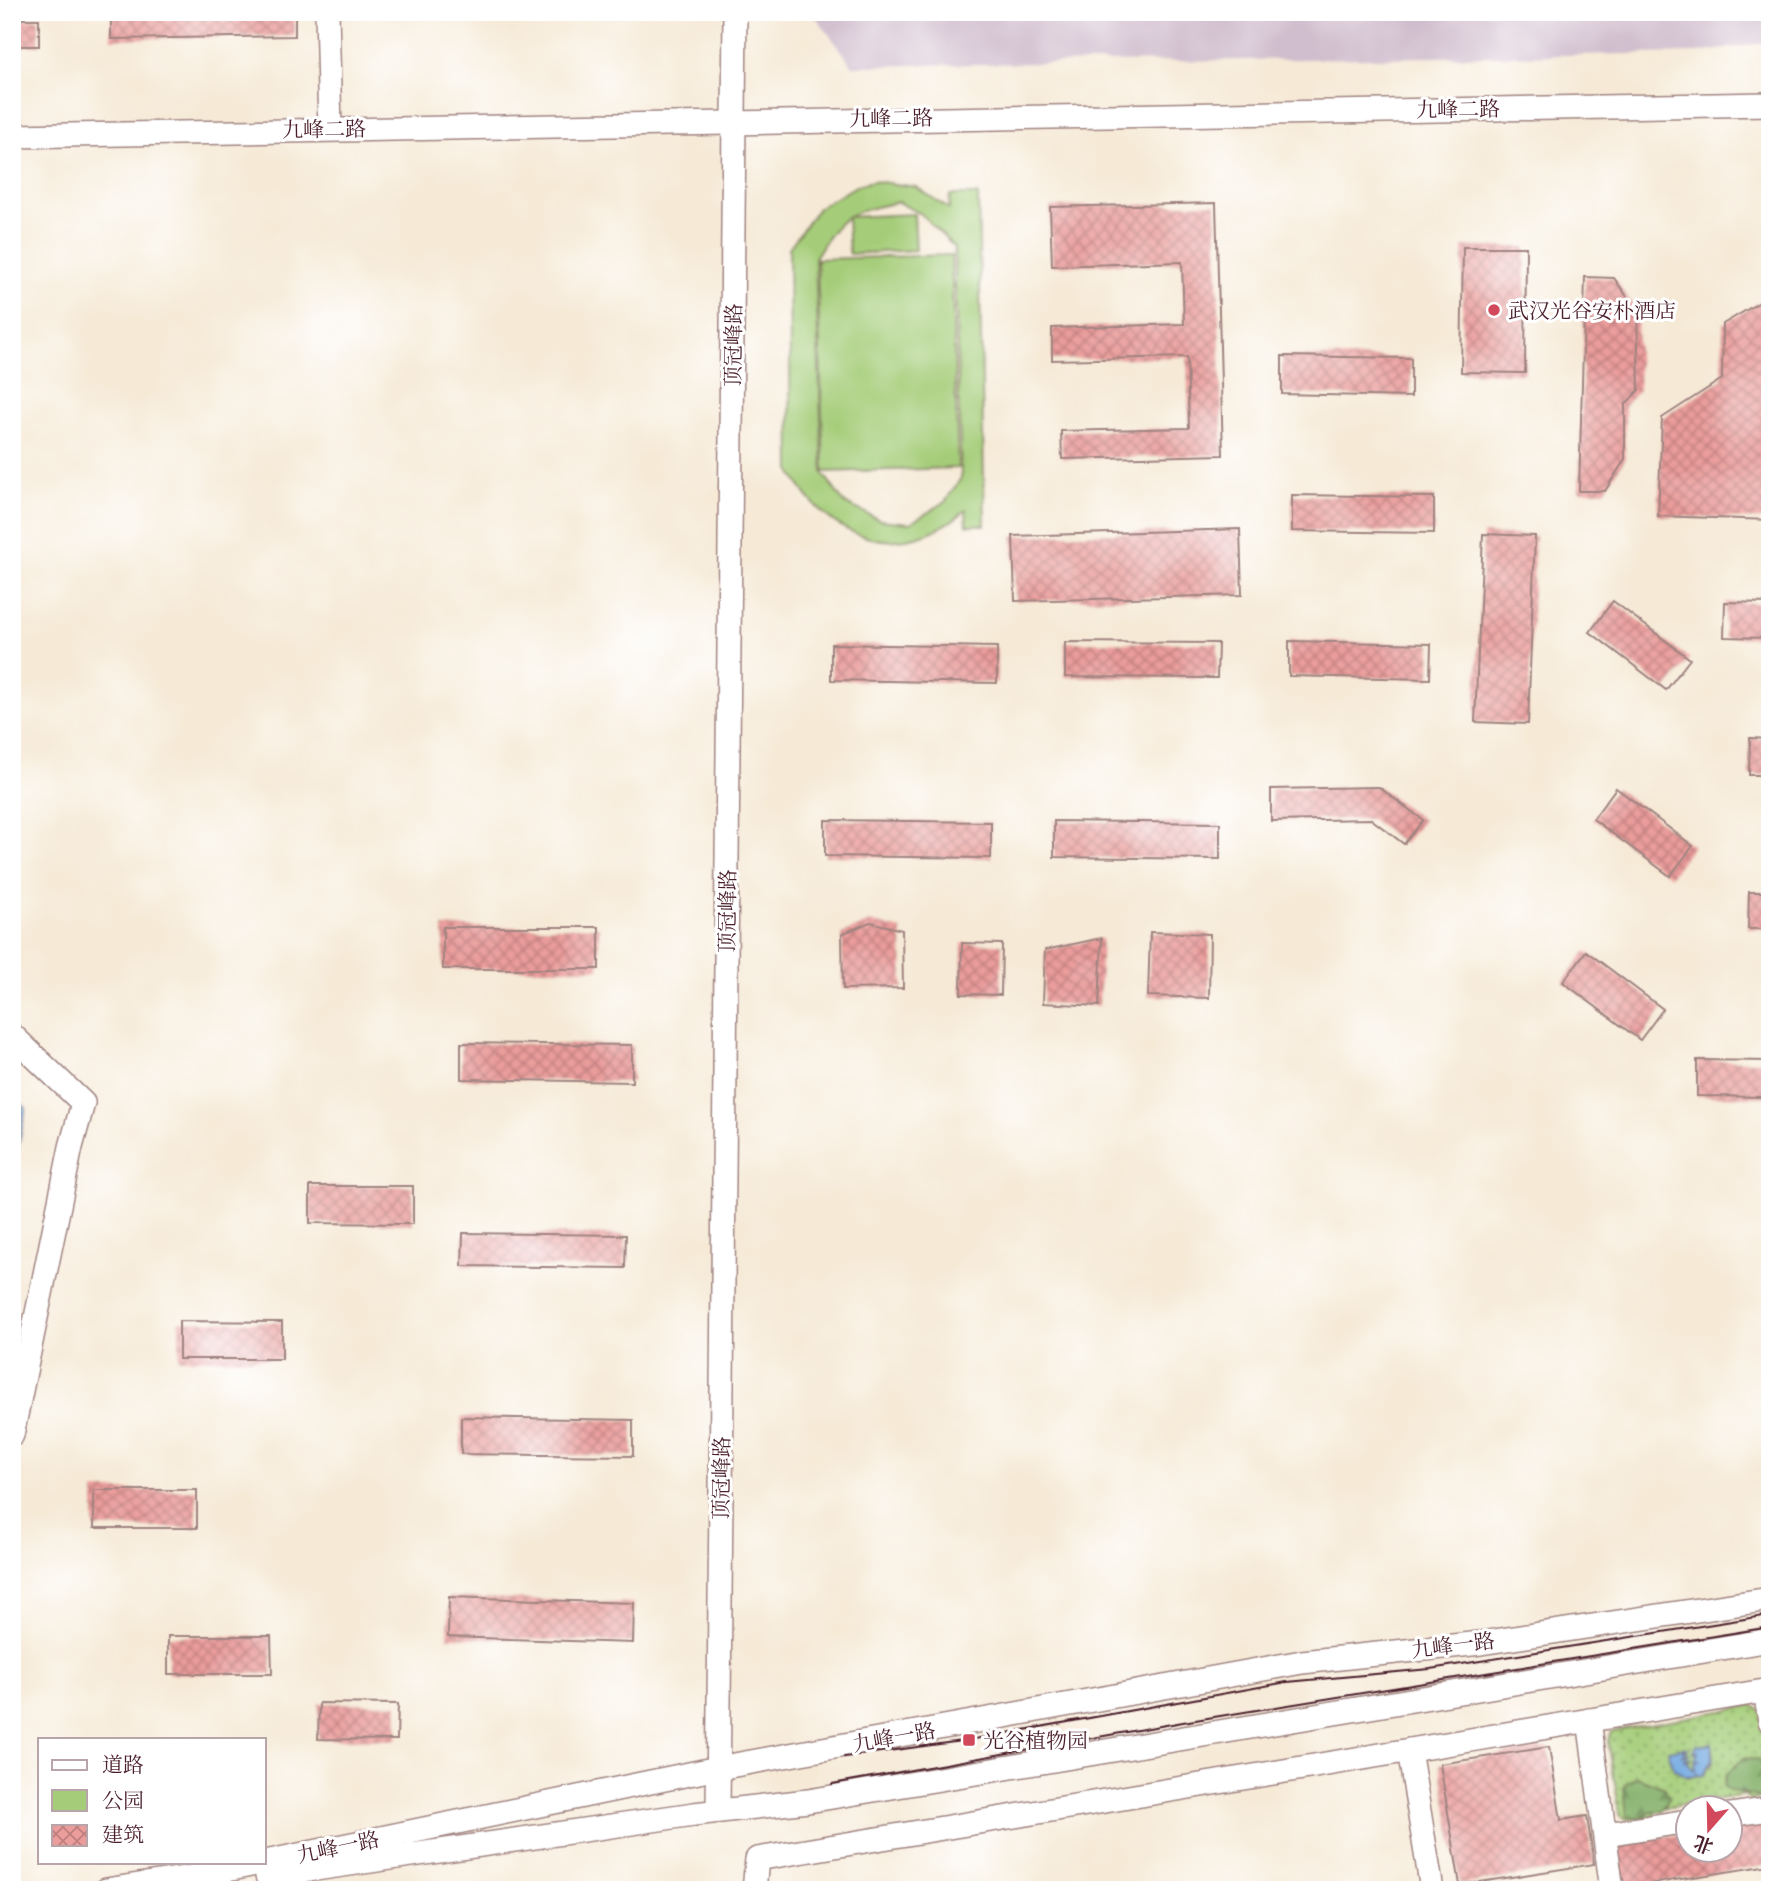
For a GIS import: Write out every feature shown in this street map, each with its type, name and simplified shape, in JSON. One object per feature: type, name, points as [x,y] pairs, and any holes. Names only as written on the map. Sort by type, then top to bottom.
[{"type":"street","points":[[327,12],[330,129]]},
{"type":"street","name":"顶冠峰路","points":[[718,1811],[735,12]]},
{"type":"street","name":"九峰二路","points":[[12,135],[1770,104]]},
{"type":"street","points":[[12,1035],[83,1103],[71,1147],[12,1435]]},
{"type":"street","name":"九峰一路","points":[[266,1862],[718,1768],[1302,1662],[1480,1643],[1770,1599]]},
{"type":"street","name":"九峰一路","points":[[170,1890],[718,1811],[808,1801],[1770,1640]]},
{"type":"street","points":[[754,1890],[757,1859],[1589,1720],[1767,1691],[1770,1721]]},
{"type":"street","points":[[1589,1720],[1612,1890]]},
{"type":"street","points":[[1409,1750],[1432,1890]]},
{"type":"street","points":[[1744,1813],[1770,1809]]},
{"type":"street","points":[[1606,1834],[1674,1823]]},
{"type":"street","name":"九峰一路","points":[[106,1890],[256,1864]]},
{"type":"shaded area","points":[[812,12],[1770,12],[1770,42],[1698,53],[853,66]]},
{"type":"green space","points":[[873,181],[916,187],[949,209],[950,195],[978,195],[985,525],[967,525],[966,510],[942,527],[917,537],[893,540],[869,538],[846,529],[825,515],[807,496],[791,471],[789,248],[818,208],[858,185]],"holes":[[[898,202],[921,214],[954,247],[961,478],[945,502],[910,523],[880,520],[844,503],[823,473],[815,258],[840,223],[857,213]]]},
{"type":"green space","points":[[914,214],[916,250],[849,254],[847,217]]},
{"type":"green space","points":[[951,255],[958,468],[824,472],[817,259]]},
{"type":"green space","points":[[1753,1705],[1765,1714],[1770,1743],[1770,1797],[1749,1801],[1744,1794],[1674,1794],[1674,1806],[1657,1809],[1655,1816],[1628,1820],[1620,1815],[1608,1741],[1611,1731]],"holes":[[[1698,1746],[1713,1746],[1713,1763],[1703,1775],[1688,1777],[1674,1769],[1668,1750],[1682,1750],[1681,1755],[1687,1754],[1684,1760],[1695,1771],[1699,1761],[1696,1751]]]},
{"type":"green space","points":[[1744,1758],[1758,1760],[1764,1770],[1762,1778],[1766,1792],[1759,1798],[1724,1787],[1726,1775]]},
{"type":"green space","points":[[1637,1777],[1665,1788],[1669,1798],[1662,1812],[1651,1811],[1642,1818],[1627,1816],[1624,1786]]},
{"type":"water","points":[[12,1095],[26,1108],[12,1176]]},
{"type":"water","points":[[1712,1743],[1713,1760],[1703,1775],[1685,1776],[1674,1769],[1668,1750],[1687,1747],[1682,1750],[1688,1749],[1681,1755],[1689,1753],[1684,1760],[1692,1757],[1687,1761],[1695,1771],[1694,1763],[1699,1761],[1695,1760],[1698,1752],[1694,1753],[1697,1745]]},
{"type":"building","points":[[111,12],[295,12],[295,36],[111,39]]},
{"type":"building","points":[[440,12],[624,12],[624,16],[440,18]]},
{"type":"building","points":[[12,19],[39,19],[39,46],[12,46]]},
{"type":"building","points":[[1216,203],[1223,455],[1062,459],[1061,431],[1189,428],[1187,357],[1052,360],[1052,328],[1184,324],[1182,262],[1052,266],[1050,207]]},
{"type":"building","name":"武汉光谷安朴酒店","points":[[1463,247],[1526,247],[1525,373],[1461,372]]},
{"type":"building","points":[[1585,277],[1614,278],[1637,311],[1639,390],[1625,405],[1625,459],[1605,491],[1579,491]]},
{"type":"building","points":[[1770,296],[1770,520],[1658,516],[1662,418],[1722,379],[1723,324]]},
{"type":"building","points":[[1282,356],[1411,358],[1411,397],[1282,394]]},
{"type":"building","points":[[1292,495],[1434,497],[1434,533],[1292,531]]},
{"type":"building","points":[[1240,529],[1242,595],[1015,601],[1013,536]]},
{"type":"building","points":[[1483,534],[1535,536],[1528,724],[1475,722]]},
{"type":"building","points":[[1613,601],[1690,659],[1666,690],[1590,632]]},
{"type":"building","points":[[1725,602],[1770,603],[1770,638],[1724,637]]},
{"type":"building","points":[[1289,641],[1431,644],[1430,679],[1289,676]]},
{"type":"building","points":[[1065,642],[1218,643],[1217,678],[1065,677]]},
{"type":"building","points":[[831,644],[997,647],[997,683],[831,680]]},
{"type":"building","points":[[1750,738],[1770,739],[1770,775],[1749,775]]},
{"type":"building","points":[[1379,787],[1423,820],[1404,844],[1371,819],[1271,821],[1271,789]]},
{"type":"building","points":[[1616,788],[1693,846],[1670,876],[1593,819]]},
{"type":"building","points":[[825,820],[991,822],[991,858],[825,856]]},
{"type":"building","points":[[1054,821],[1220,823],[1220,859],[1054,857]]},
{"type":"building","points":[[1749,892],[1770,892],[1770,929],[1748,929]]},
{"type":"building","points":[[870,922],[902,930],[903,988],[843,989],[842,934]]},
{"type":"building","points":[[443,927],[599,927],[599,969],[443,969]]},
{"type":"building","points":[[1150,932],[1210,934],[1209,998],[1148,996]]},
{"type":"building","points":[[1102,938],[1099,1006],[1043,1003],[1045,950]]},
{"type":"building","points":[[962,943],[1002,944],[1001,995],[961,994]]},
{"type":"building","points":[[1586,951],[1663,1009],[1640,1040],[1563,982]]},
{"type":"building","points":[[461,1043],[632,1045],[632,1082],[461,1079]]},
{"type":"building","points":[[1697,1060],[1770,1061],[1770,1097],[1697,1096]]},
{"type":"building","points":[[310,1186],[413,1186],[413,1224],[310,1223]]},
{"type":"building","points":[[463,1233],[626,1235],[625,1268],[462,1266]]},
{"type":"building","points":[[179,1321],[282,1322],[282,1359],[179,1359]]},
{"type":"building","points":[[461,1417],[633,1420],[633,1456],[461,1454]]},
{"type":"building","points":[[94,1490],[197,1490],[197,1528],[94,1528]]},
{"type":"building","points":[[449,1597],[634,1603],[633,1643],[448,1637]]},
{"type":"building","points":[[168,1636],[271,1636],[272,1674],[168,1674]]},
{"type":"building","points":[[319,1703],[398,1704],[397,1740],[318,1739]]},
{"type":"building","points":[[1549,1747],[1561,1820],[1587,1816],[1594,1864],[1460,1885],[1440,1764]]},
{"type":"building","points":[[1770,1820],[1770,1865],[1624,1888],[1617,1844],[1674,1835],[1674,1864],[1744,1864],[1744,1824]]},
{"type":"tram line","points":[[844,1757],[969,1740],[1287,1682],[1430,1669],[1770,1615]]},
{"type":"tram line","points":[[832,1784],[1183,1722],[1770,1627]]},
{"type":"place","name":"武汉光谷安朴酒店","points":[[1494,310]]},
{"type":"place","name":"光谷植物园","points":[[969,1740]]}]
